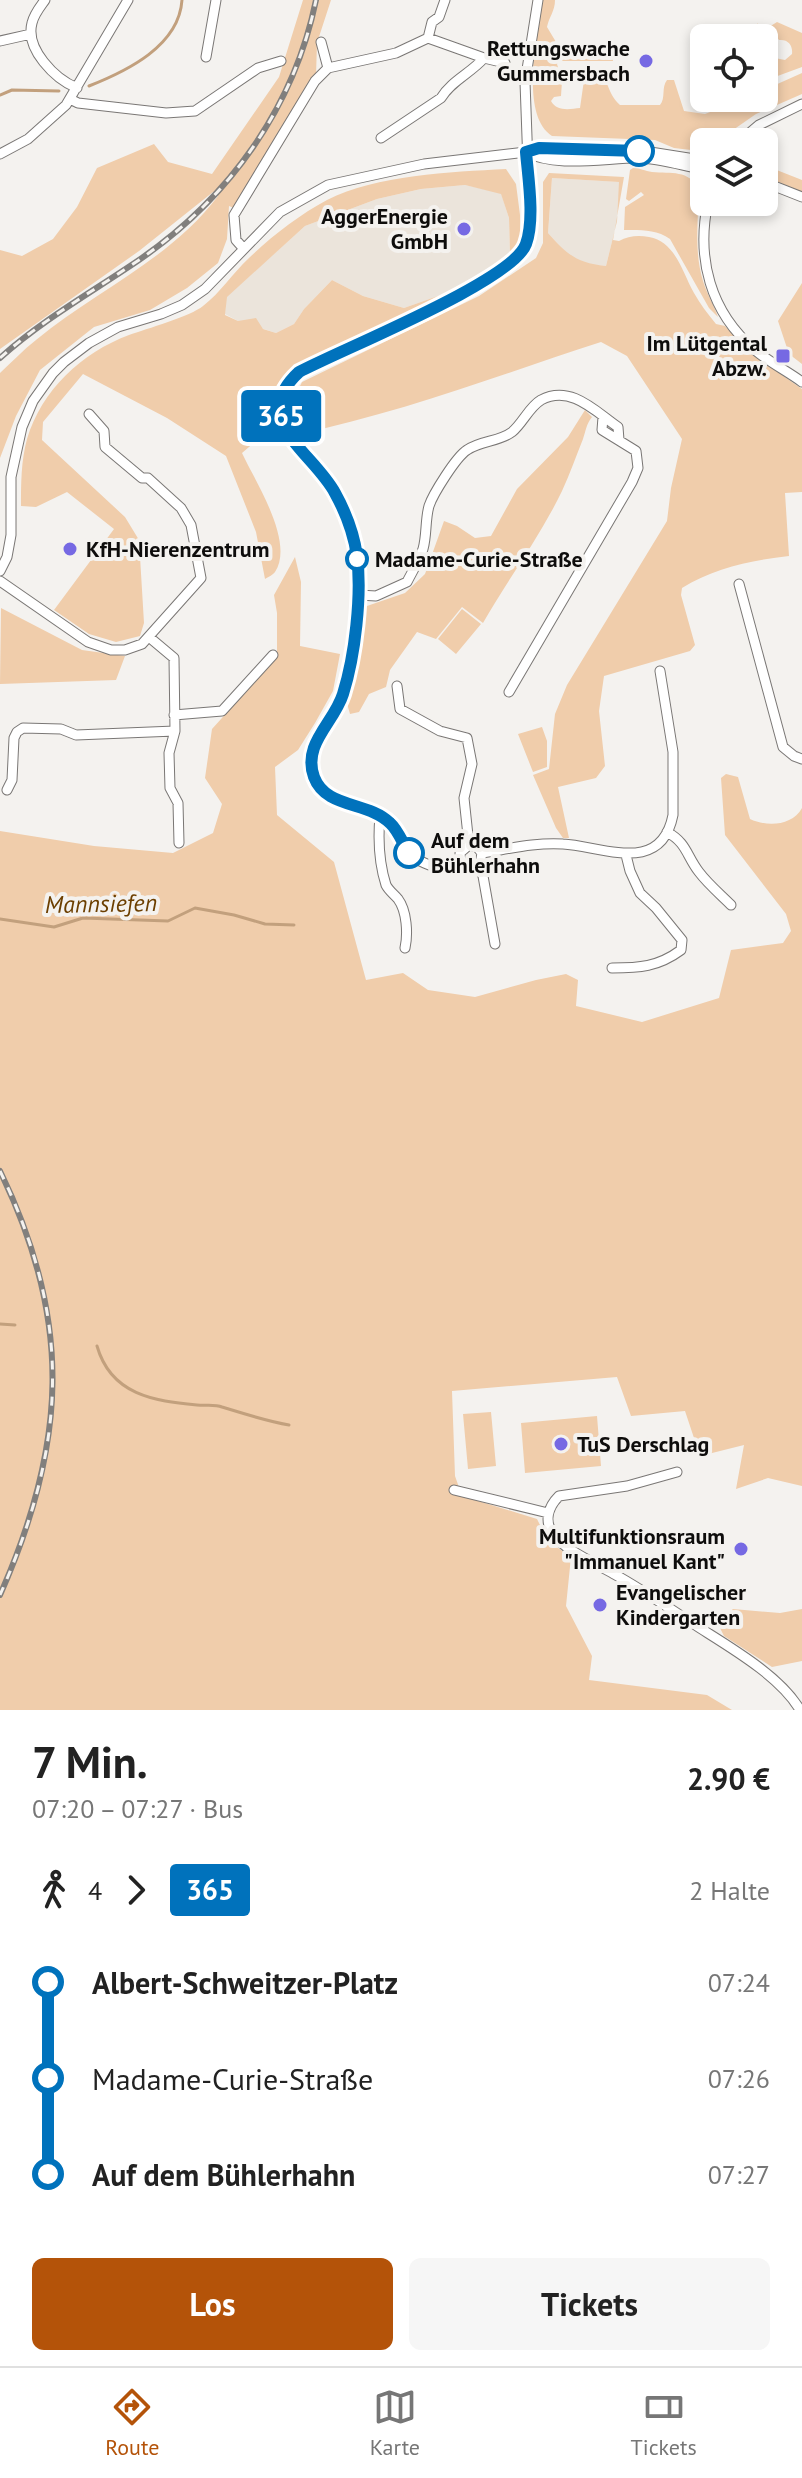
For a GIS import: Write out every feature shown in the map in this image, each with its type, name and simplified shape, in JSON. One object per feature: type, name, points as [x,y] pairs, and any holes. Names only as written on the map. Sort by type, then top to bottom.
[{"type":"street","points":[[45,0],[32,23],[31,34],[41,59],[52,73],[77,88]]},
{"type":"street","points":[[0,154],[46,125],[70,99],[128,0]]},
{"type":"street","points":[[206,57],[216,0]]},
{"type":"street","points":[[428,38],[432,22],[439,17],[445,0]]},
{"type":"street","points":[[469,845],[477,847],[482,853],[478,866],[467,868],[461,864],[443,868],[421,861],[409,853],[391,823],[331,798],[321,791],[313,775],[311,753],[342,696],[355,632],[359,595],[357,556],[353,536],[334,491],[296,445],[282,423],[280,408],[288,382],[299,372],[474,289],[516,260],[526,244],[530,220],[525,82],[538,0]]},
{"type":"street","points":[[0,41],[31,34]]},
{"type":"street","points":[[244,249],[236,240],[234,215],[315,81],[328,68],[396,53],[428,38],[505,63]]},
{"type":"street","points":[[321,42],[328,68]]},
{"type":"street","points":[[381,138],[441,98],[446,90],[484,58]]},
{"type":"street","points":[[70,99],[78,103],[166,113],[195,111],[258,68],[281,61]]},
{"type":"street","points":[[755,128],[802,104]]},
{"type":"street","points":[[0,571],[7,557],[11,535],[11,477],[15,453],[33,401],[53,373],[89,343],[108,332],[182,305],[205,289],[280,212],[328,185],[424,164],[526,152],[539,159],[609,161],[639,158],[690,161]]},
{"type":"street","points":[[778,188],[802,197]]},
{"type":"street","points":[[706,216],[703,251],[710,284],[720,309],[750,346],[802,382]]},
{"type":"street","points":[[359,595],[376,596],[407,582],[424,547],[430,504],[467,450],[504,438],[542,400],[557,396],[574,397],[585,402],[603,417],[602,430],[636,451],[638,468],[611,520],[509,692]]},
{"type":"street","points":[[0,581],[88,642],[111,650],[125,650],[142,644],[201,578],[191,525],[181,508],[148,478],[142,478],[105,447],[104,431],[89,414]]},
{"type":"street","points":[[739,584],[783,747],[802,759]]},
{"type":"street","points":[[149,637],[174,658],[175,731],[169,753],[170,788],[178,803],[179,843]]},
{"type":"street","points":[[174,715],[222,711],[273,655]]},
{"type":"street","points":[[482,853],[559,843],[626,855],[651,849],[667,832],[673,815],[673,752],[660,671]]},
{"type":"street","points":[[397,686],[400,709],[440,731],[467,738],[472,764],[464,798],[469,845]]},
{"type":"street","points":[[7,790],[12,780],[14,738],[23,728],[61,729],[76,735],[175,731]]},
{"type":"street","points":[[380,816],[378,840],[387,888],[400,902],[403,911],[407,938],[405,948]]},
{"type":"street","points":[[667,832],[686,847],[697,870],[731,905]]},
{"type":"street","points":[[461,864],[460,853],[469,845]]},
{"type":"street","points":[[612,968],[638,968],[666,961],[681,950],[682,940],[640,893],[626,855]]},
{"type":"street","points":[[478,866],[483,876],[495,944]]},
{"type":"street","points":[[677,1472],[627,1486],[568,1493],[556,1499],[548,1513],[549,1527],[563,1544],[729,1647],[784,1688],[800,1710]]},
{"type":"street","points":[[486,1489],[492,1498]]},
{"type":"street","points":[[454,1490],[548,1513]]},
{"type":"shaded area","points":[[303,0],[331,0],[317,43],[316,76],[234,208],[229,206],[227,239],[218,263],[187,288],[150,310],[94,327],[40,370],[16,416],[0,458],[0,373],[59,322],[178,238],[218,196],[213,192],[139,251],[0,349],[0,250],[22,256],[53,239],[77,207],[97,168],[154,144],[168,162],[212,174],[279,77]]},
{"type":"shaded area","points":[[541,0],[555,0],[547,27],[559,47],[606,50],[612,52],[613,61],[559,61],[561,96],[551,101],[560,108],[580,108],[584,80],[587,75],[599,72],[620,105],[660,105],[667,80],[674,80],[684,111],[705,114],[761,112],[736,128],[690,128],[690,150],[674,148],[655,140],[552,136],[542,126],[536,111],[534,52]]},
{"type":"shaded area","points":[[777,22],[802,33],[802,67],[778,76],[778,59],[785,60],[792,54],[792,48],[785,40],[778,39],[778,24],[774,24]]},
{"type":"shaded area","points":[[802,73],[802,94],[778,104],[778,84]]},
{"type":"shaded area","points":[[506,169],[516,184],[520,215],[520,239],[510,259],[463,290],[300,363],[278,384],[273,398],[271,428],[242,453],[271,512],[280,545],[280,559],[275,572],[265,579],[256,532],[226,456],[167,418],[83,374],[43,422],[42,440],[125,517],[139,540],[144,623],[140,636],[116,642],[89,634],[54,610],[114,529],[67,492],[36,507],[21,506],[22,464],[27,439],[43,405],[66,375],[111,343],[203,306],[267,242],[327,200],[391,180]],"holes":[[[465,185],[501,194],[509,218],[510,254],[466,286],[404,308],[363,296],[332,280],[294,324],[276,333],[263,329],[256,318],[238,321],[225,315],[227,297],[305,226],[377,199],[421,189]]]},
{"type":"shaded area","points":[[630,170],[673,173],[690,179],[690,216],[698,216],[698,259],[703,281],[718,317],[709,308],[670,239],[654,232],[624,230],[625,207],[644,195],[641,192],[629,201],[626,199]]},
{"type":"shaded area","points":[[778,171],[802,180],[802,192],[778,182]]},
{"type":"shaded area","points":[[549,173],[624,177],[617,215],[619,182],[552,178],[548,233],[573,256],[587,263],[606,266],[615,231],[613,240],[637,236],[658,240],[672,251],[696,297],[716,324],[725,326],[749,352],[802,389],[802,492],[785,493],[789,556],[734,566],[682,588],[681,595],[695,645],[690,651],[604,676],[599,711],[605,766],[596,778],[558,787],[569,838],[563,838],[556,828],[533,775],[549,769],[555,714],[567,685],[667,521],[682,439],[627,356],[601,342],[413,404],[298,434],[288,417],[302,382],[479,296],[536,258],[543,243],[543,182]]},
{"type":"shaded area","points":[[552,178],[620,182],[617,221],[606,266],[592,265],[570,257],[548,233]]},
{"type":"shaded area","points":[[465,185],[501,193],[509,218],[510,254],[466,286],[404,308],[363,296],[332,280],[294,324],[276,333],[225,314],[226,297],[305,226],[377,199],[421,189]]},
{"type":"shaded area","points":[[802,283],[802,364],[789,354],[778,321]]},
{"type":"shaded area","points":[[585,410],[592,417],[562,491],[483,623],[462,607],[436,639],[417,632],[390,670],[386,687],[369,694],[359,712],[350,714],[346,700],[359,658],[364,607],[405,593],[425,574],[444,521],[475,538],[491,536],[517,489],[568,437]]},
{"type":"shaded area","points":[[295,557],[301,582],[300,646],[340,654],[333,691],[315,723],[298,750],[275,767],[277,815],[334,862],[366,980],[403,973],[428,990],[475,997],[566,974],[578,980],[576,1006],[642,1022],[719,998],[731,950],[783,943],[791,931],[786,914],[725,835],[721,778],[726,774],[738,777],[750,819],[757,822],[786,822],[802,808],[802,1486],[768,1478],[736,1489],[744,1445],[700,1456],[685,1411],[631,1416],[617,1377],[452,1391],[455,1476],[462,1496],[537,1519],[548,1541],[571,1557],[566,1606],[592,1656],[589,1680],[707,1695],[732,1710],[0,1710],[0,831],[94,846],[173,853],[213,833],[222,804],[205,778],[212,729],[277,657],[274,595]]},
{"type":"shaded area","points":[[1,608],[82,650],[125,656],[116,680],[0,684]]},
{"type":"shaded area","points":[[462,609],[481,624],[456,654],[438,639]]},
{"type":"shaded area","points":[[542,727],[547,741],[547,767],[533,772],[518,734]]},
{"type":"shaded area","points":[[491,1412],[496,1466],[468,1469],[463,1414]]},
{"type":"shaded area","name":"TuS Derschlag","points":[[597,1416],[601,1466],[525,1473],[521,1423]]},
{"type":"shaded area","points":[[733,1609],[780,1613],[802,1609],[802,1661],[772,1667],[724,1636],[717,1622]]},
{"type":"waterway","points":[[89,86],[149,55],[172,31],[182,0]]},
{"type":"waterway","points":[[0,95],[12,90],[59,91]]},
{"type":"waterway","name":"Mannsiefen","points":[[0,919],[54,927],[83,918],[168,921],[195,908],[265,924],[294,925]]},
{"type":"waterway","points":[[0,1324],[15,1325]]},
{"type":"waterway","points":[[97,1346],[112,1375],[136,1392],[165,1401],[219,1406],[289,1425]]},
{"type":"railway","points":[[0,358],[50,319],[172,235],[229,179],[253,147],[292,77],[316,0]]},
{"type":"railway","points":[[0,1171],[24,1226],[40,1279],[50,1331],[52,1383],[49,1434],[39,1486],[0,1595]]},
{"type":"bus line","name":"365","points":[[409,853],[391,823],[331,798],[321,791],[313,775],[311,753],[342,696],[355,632],[359,595],[357,556],[353,536],[334,491],[282,423],[282,394],[288,382],[299,372],[474,289],[516,260],[526,244],[530,220],[526,152],[539,148],[639,151]]},
{"type":"place","name":"Rettungswache Gummersbach","points":[[646,61]]},
{"type":"place","name":"AggerEnergie GmbH","points":[[464,229]]},
{"type":"place","name":"Im Lütgental Abzw.","points":[[783,356]]},
{"type":"place","name":"KfH-Nierenzentrum","points":[[70,549]]},
{"type":"place","name":"Madame-Curie-Straße","points":[[357,559]]},
{"type":"place","name":"Auf dem Bühlerhahn","points":[[409,853]]},
{"type":"place","name":"TuS Derschlag","points":[[561,1444]]},
{"type":"place","name":"Multifunktionsraum \"Immanuel Kant\"","points":[[741,1549]]},
{"type":"place","name":"Evangelischer Kindergarten","points":[[600,1605]]}]
